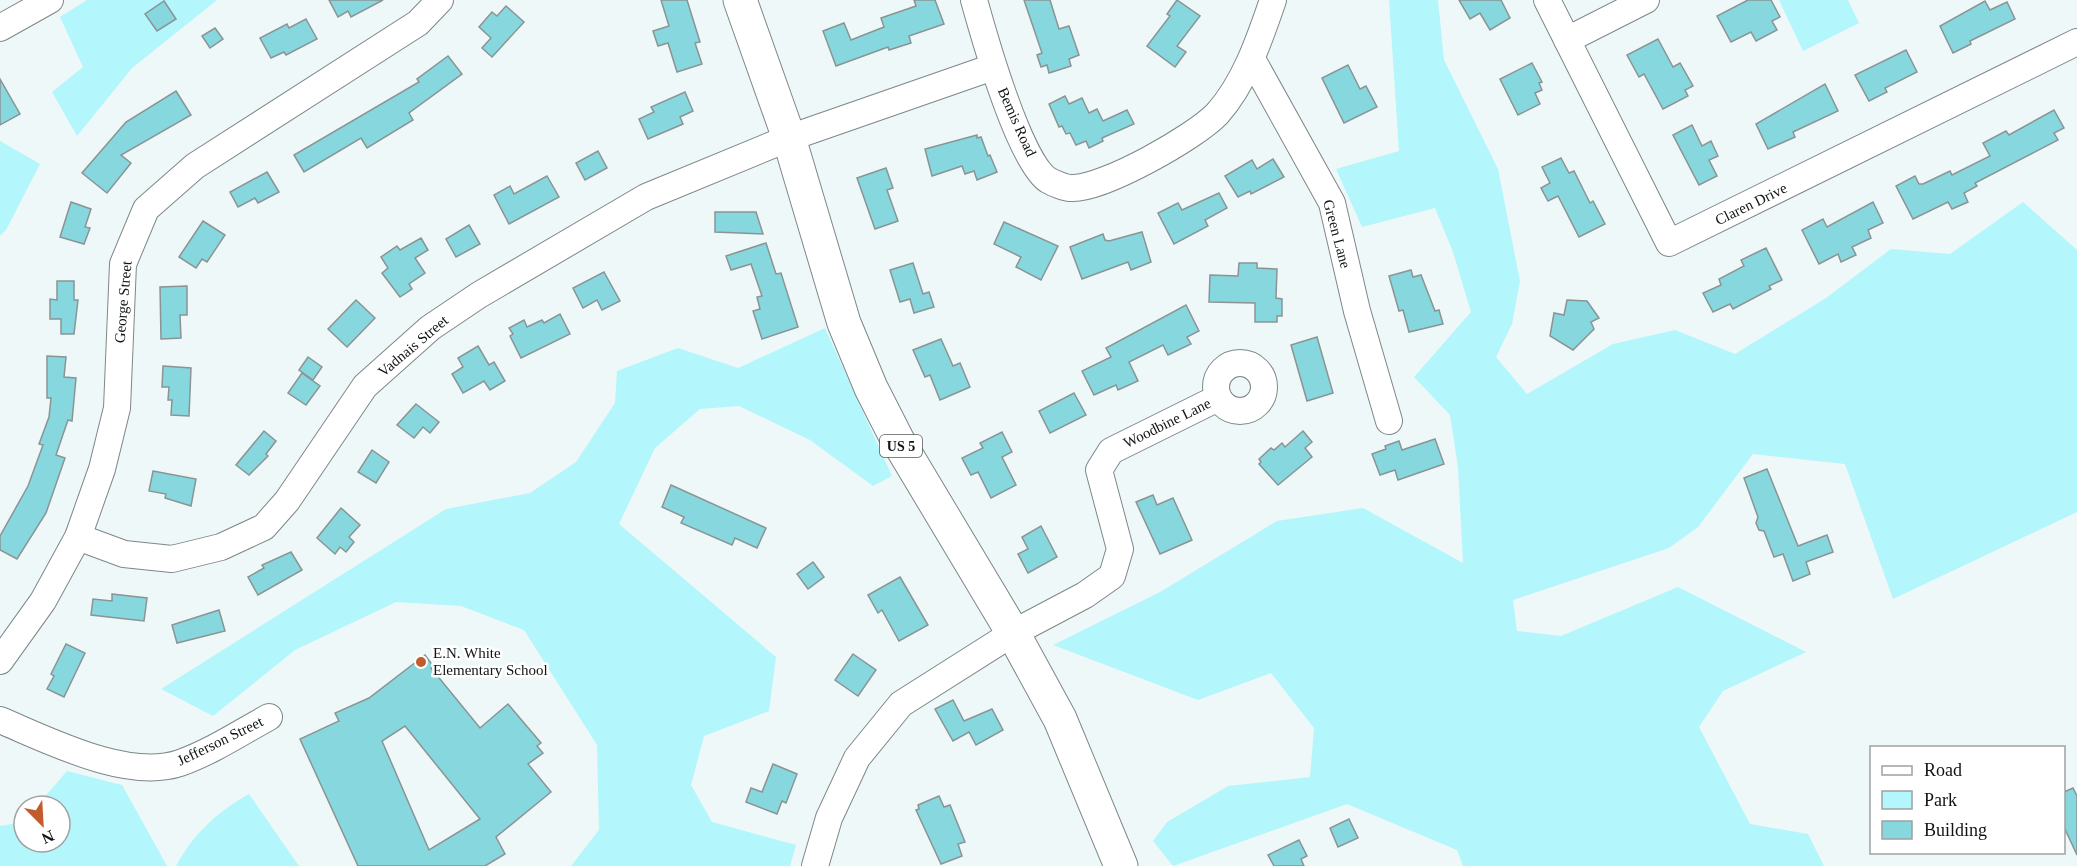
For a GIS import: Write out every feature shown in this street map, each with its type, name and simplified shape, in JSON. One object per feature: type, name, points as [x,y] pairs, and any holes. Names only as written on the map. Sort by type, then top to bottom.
[{"type":"main road","name":"US 5","points":[[740,0],[789,138],[844,323],[871,388],[898,441],[1013,633],[1060,719],[1121,866]]},
{"type":"street","points":[[0,28],[50,0]]},
{"type":"street","name":"George Street","points":[[0,661],[43,601],[78,537],[102,469],[117,408],[123,264],[146,209],[195,166],[418,22],[441,0]]},
{"type":"street","name":"Bemis Road","points":[[974,0],[993,67],[1027,152],[1047,179],[1073,189],[1114,176],[1172,149],[1217,114],[1252,60],[1273,0]]},
{"type":"street","name":"Claren Drive","points":[[1546,0],[1669,243],[2077,42]]},
{"type":"street","points":[[1567,40],[1646,0]]},
{"type":"street","name":"Green Lane","points":[[1252,60],[1332,203],[1357,311],[1389,421]]},
{"type":"street","points":[[789,138],[993,67]]},
{"type":"street","name":"Vadnais Street","points":[[78,537],[124,554],[172,560],[221,547],[264,527],[287,501],[365,386],[430,328],[479,295],[646,197],[789,138]]},
{"type":"street","name":"Woodbine Lane","points":[[815,866],[829,818],[857,758],[901,704],[1013,633],[1053,614],[1112,576],[1120,549],[1099,470],[1111,451],[1218,398]]},
{"type":"street","name":"Jefferson Street","points":[[0,720],[96,759],[146,767],[178,764],[269,717]]},
{"type":"green space","points":[[87,0],[217,0],[132,68],[77,136],[52,92],[83,67],[60,17]]},
{"type":"green space","points":[[1389,0],[1438,0],[1444,60],[1498,169],[1520,281],[1512,324],[1496,357],[1527,394],[1613,344],[1675,330],[1735,354],[1826,298],[1891,249],[1950,254],[2023,202],[2077,250],[2077,512],[1893,599],[1845,464],[1753,454],[1698,527],[1669,548],[1513,600],[1517,631],[1561,636],[1678,587],[1806,652],[1723,691],[1699,727],[1750,824],[1808,834],[1824,866],[1463,866],[1457,850],[1347,804],[1173,866],[1153,841],[1167,822],[1228,786],[1310,777],[1314,728],[1271,673],[1198,700],[1053,645],[1160,592],[1277,521],[1363,508],[1463,563],[1458,467],[1450,415],[1414,377],[1471,312],[1453,252],[1435,208],[1362,227],[1336,169],[1399,151]]},
{"type":"green space","points":[[1779,0],[1848,0],[1859,23],[1803,51]]},
{"type":"green space","points":[[0,141],[40,164],[6,230],[0,236]]},
{"type":"green space","points":[[825,328],[892,476],[873,486],[810,440],[739,406],[700,409],[655,448],[619,524],[776,657],[769,711],[704,736],[691,785],[712,822],[796,845],[790,866],[571,866],[599,830],[597,745],[524,630],[461,606],[396,602],[295,650],[213,716],[161,689],[446,509],[530,493],[576,462],[615,403],[617,371],[678,348],[738,368]]},
{"type":"green space","points":[[67,771],[122,785],[167,866],[0,866],[0,826],[12,824],[12,854],[72,854],[72,794],[47,794]]},
{"type":"green space","points":[[249,794],[299,866],[176,866],[190,844],[207,824]]},
{"type":"building","points":[[329,0],[383,0],[351,17],[348,11],[338,17]]},
{"type":"building","points":[[661,0],[687,0],[700,42],[695,43],[702,64],[677,72],[668,43],[658,46],[653,31],[669,26]]},
{"type":"building","points":[[914,0],[935,0],[944,24],[909,36],[911,43],[889,50],[888,47],[836,66],[823,31],[844,23],[851,40],[884,27],[881,18],[916,6]]},
{"type":"building","points":[[1024,0],[1050,0],[1059,29],[1069,26],[1079,55],[1069,59],[1071,66],[1049,73],[1047,65],[1041,67],[1037,55],[1042,53]]},
{"type":"building","points":[[1177,0],[1200,16],[1177,46],[1186,52],[1175,67],[1147,46],[1170,16],[1167,14]]},
{"type":"building","points":[[1459,0],[1501,0],[1510,18],[1490,30],[1480,13],[1470,19]]},
{"type":"building","points":[[1748,0],[1771,0],[1780,17],[1772,21],[1777,30],[1756,41],[1751,32],[1731,42],[1717,16]]},
{"type":"building","points":[[164,1],[176,19],[157,31],[145,14]]},
{"type":"building","points":[[1985,1],[1990,10],[2007,2],[2015,19],[1970,41],[1971,44],[1953,53],[1940,26]]},
{"type":"building","points":[[506,6],[524,22],[492,57],[482,48],[491,38],[479,27],[492,12],[497,16]]},
{"type":"building","points":[[306,19],[317,39],[286,55],[284,52],[271,58],[260,38],[287,24],[289,28]]},
{"type":"building","points":[[215,28],[223,39],[210,48],[202,36]]},
{"type":"building","points":[[1658,39],[1673,67],[1680,63],[1693,86],[1685,90],[1688,96],[1663,109],[1644,74],[1639,77],[1627,55]]},
{"type":"building","points":[[1906,50],[1917,72],[1885,88],[1887,92],[1869,101],[1855,75]]},
{"type":"building","points":[[448,56],[462,74],[409,113],[413,120],[367,148],[361,138],[304,172],[294,155],[419,82],[417,79]]},
{"type":"building","points":[[1532,63],[1542,82],[1539,83],[1542,90],[1535,93],[1540,104],[1518,115],[1500,79]]},
{"type":"building","points":[[1348,65],[1360,89],[1366,86],[1377,107],[1344,123],[1322,78]]},
{"type":"building","points":[[0,79],[20,114],[0,125]]},
{"type":"building","points":[[1825,84],[1838,111],[1793,132],[1795,137],[1768,149],[1756,124]]},
{"type":"building","points":[[176,91],[191,115],[121,155],[131,163],[107,193],[82,173],[126,122]]},
{"type":"building","points":[[685,92],[693,111],[680,117],[683,124],[648,139],[639,119],[654,112],[651,107]]},
{"type":"building","points":[[1065,96],[1069,104],[1082,98],[1089,113],[1097,109],[1103,121],[1127,110],[1134,124],[1102,138],[1103,141],[1089,148],[1086,141],[1076,145],[1070,133],[1066,134],[1062,126],[1059,127],[1049,104]]},
{"type":"building","points":[[2054,110],[2064,128],[2054,133],[2058,140],[1975,183],[1977,186],[1964,193],[1968,202],[1952,209],[1948,202],[1913,219],[1896,186],[1915,176],[1919,184],[1923,184],[1950,171],[1952,175],[1990,156],[1983,143],[2006,131],[2009,135]]},
{"type":"building","points":[[1692,125],[1702,146],[1711,141],[1718,156],[1709,160],[1717,176],[1699,185],[1673,135]]},
{"type":"building","points":[[977,135],[977,138],[981,137],[997,172],[977,180],[974,171],[965,174],[962,166],[932,176],[925,149]]},
{"type":"building","points":[[598,151],[607,168],[585,180],[576,163]]},
{"type":"building","points":[[1561,158],[1569,173],[1574,171],[1590,203],[1593,201],[1605,224],[1579,237],[1558,196],[1548,201],[1541,188],[1550,183],[1542,167]]},
{"type":"building","points":[[1273,159],[1284,177],[1251,194],[1250,191],[1238,197],[1225,176],[1252,160],[1257,169]]},
{"type":"building","points":[[886,168],[893,188],[887,190],[898,221],[875,229],[857,178]]},
{"type":"building","points":[[267,172],[279,192],[258,203],[255,198],[238,207],[230,192]]},
{"type":"building","points":[[547,176],[559,197],[509,224],[494,195],[510,186],[514,194]]},
{"type":"building","points":[[1219,193],[1227,208],[1205,220],[1208,226],[1174,244],[1158,213],[1178,203],[1182,210]]},
{"type":"building","points":[[71,202],[91,209],[85,227],[90,228],[84,244],[60,237]]},
{"type":"building","points":[[1873,202],[1883,223],[1868,230],[1871,238],[1852,247],[1856,255],[1841,262],[1838,254],[1819,264],[1802,230],[1823,219],[1827,227]]},
{"type":"building","points":[[715,212],[756,212],[763,234],[715,232]]},
{"type":"building","points":[[203,221],[225,235],[207,262],[202,259],[196,268],[179,257]]},
{"type":"building","points":[[1004,222],[1058,246],[1041,280],[1016,267],[1021,257],[994,244]]},
{"type":"building","points":[[469,225],[480,244],[456,257],[446,239]]},
{"type":"building","points":[[1142,232],[1151,262],[1131,270],[1128,262],[1082,279],[1070,247],[1103,234],[1105,240],[1109,241]]},
{"type":"building","points":[[421,238],[428,250],[415,258],[425,273],[409,284],[412,289],[400,297],[382,273],[388,268],[381,257],[397,246],[400,250]]},
{"type":"building","points":[[766,243],[776,274],[781,273],[798,327],[762,339],[753,311],[760,309],[757,297],[762,296],[751,264],[731,270],[726,256]]},
{"type":"building","points":[[1766,248],[1782,280],[1769,286],[1771,289],[1733,309],[1730,304],[1713,312],[1703,293],[1721,285],[1719,279],[1744,266],[1741,260]]},
{"type":"building","points":[[913,263],[923,294],[929,292],[934,307],[914,313],[910,299],[900,302],[890,270]]},
{"type":"building","points":[[1239,263],[1257,263],[1257,268],[1277,269],[1276,298],[1282,299],[1282,316],[1277,316],[1277,322],[1255,322],[1255,303],[1209,302],[1210,275],[1238,276]]},
{"type":"building","points":[[1411,270],[1413,277],[1421,275],[1435,311],[1439,310],[1443,324],[1409,332],[1403,310],[1399,311],[1389,276]]},
{"type":"building","points":[[604,272],[620,301],[602,310],[597,300],[583,308],[573,288]]},
{"type":"building","points":[[57,281],[74,281],[74,300],[78,300],[74,334],[61,334],[61,319],[50,319],[50,299],[57,300]]},
{"type":"building","points":[[187,286],[187,315],[180,315],[181,338],[161,339],[160,287]]},
{"type":"building","points":[[356,300],[375,318],[347,347],[328,329]]},
{"type":"building","points":[[1567,300],[1587,301],[1599,318],[1591,322],[1594,329],[1573,350],[1550,336],[1554,313],[1564,315]]},
{"type":"building","points":[[1186,305],[1199,331],[1187,337],[1191,344],[1168,355],[1163,345],[1129,362],[1138,381],[1118,390],[1116,385],[1094,395],[1082,371],[1111,357],[1106,348]]},
{"type":"building","points":[[560,314],[570,334],[521,358],[510,336],[513,334],[509,328],[524,320],[527,327],[542,320],[544,323]]},
{"type":"building","points":[[1317,337],[1333,393],[1307,401],[1291,345]]},
{"type":"building","points":[[941,339],[953,366],[960,363],[970,387],[940,400],[930,375],[925,377],[913,350]]},
{"type":"building","points":[[478,346],[489,365],[494,362],[505,381],[490,390],[484,381],[463,393],[452,374],[463,367],[458,358]]},
{"type":"building","points":[[47,356],[66,357],[64,377],[76,378],[72,421],[68,420],[56,455],[65,458],[46,513],[17,559],[0,550],[0,536],[28,486],[43,445],[39,444],[49,417],[51,398],[47,398]]},
{"type":"building","points":[[308,357],[322,367],[313,380],[299,370]]},
{"type":"building","points":[[163,366],[191,368],[189,416],[171,415],[172,400],[168,400],[169,387],[162,387]]},
{"type":"building","points":[[302,373],[320,386],[306,405],[288,393]]},
{"type":"building","points":[[1074,393],[1086,415],[1050,433],[1039,411]]},
{"type":"building","points":[[416,404],[439,422],[430,433],[423,427],[414,438],[397,425]]},
{"type":"building","points":[[264,431],[276,441],[266,454],[268,456],[249,475],[236,465]]},
{"type":"building","points":[[1303,431],[1312,442],[1305,448],[1312,457],[1278,485],[1259,464],[1261,462],[1259,459],[1271,448],[1274,450],[1282,443],[1285,447]]},
{"type":"building","points":[[1002,432],[1012,452],[1002,457],[1016,485],[991,498],[978,472],[971,475],[962,458],[983,448],[980,443]]},
{"type":"building","points":[[1435,439],[1444,464],[1398,480],[1395,470],[1380,475],[1372,454],[1399,441],[1402,450]]},
{"type":"building","points":[[372,450],[389,462],[376,483],[358,472]]},
{"type":"building","points":[[1767,469],[1798,546],[1827,535],[1833,552],[1806,562],[1810,574],[1793,581],[1783,554],[1774,557],[1764,531],[1759,530],[1756,523],[1758,517],[1744,478]]},
{"type":"building","points":[[153,471],[196,479],[191,506],[165,498],[166,494],[149,491]]},
{"type":"building","points":[[671,485],[766,528],[757,548],[735,538],[732,545],[681,523],[684,517],[662,507]]},
{"type":"building","points":[[1153,495],[1157,505],[1173,498],[1192,540],[1160,554],[1136,502]]},
{"type":"building","points":[[341,508],[360,525],[349,537],[354,542],[346,552],[340,547],[335,554],[317,538]]},
{"type":"building","points":[[1041,526],[1057,557],[1028,573],[1018,554],[1028,549],[1022,537]]},
{"type":"building","points":[[291,552],[302,570],[258,595],[248,577],[264,568],[262,565]]},
{"type":"building","points":[[813,562],[824,577],[808,589],[797,574]]},
{"type":"building","points":[[900,577],[928,625],[899,641],[882,610],[878,613],[868,595]]},
{"type":"building","points":[[112,594],[147,598],[144,621],[91,615],[93,599],[112,601]]},
{"type":"building","points":[[219,610],[225,631],[177,643],[172,625]]},
{"type":"building","points":[[66,644],[85,653],[64,697],[47,689],[54,676],[51,674]]},
{"type":"building","points":[[853,654],[876,670],[858,696],[835,680]]},
{"type":"building","points":[[425,655],[433,666],[431,668],[480,728],[508,704],[541,743],[537,746],[543,753],[528,764],[551,792],[496,837],[505,854],[485,866],[358,866],[300,739],[339,721],[335,713],[369,698]],"holes":[[[405,726],[480,819],[429,850],[382,741]]]},
{"type":"building","points":[[953,700],[964,721],[992,709],[1003,730],[976,745],[969,732],[953,741],[935,709]]},
{"type":"building","points":[[773,764],[797,774],[786,803],[782,801],[777,814],[746,802],[751,788],[762,792]]},
{"type":"building","points":[[2073,788],[2077,796],[2077,855],[2065,829],[2065,792]]},
{"type":"building","points":[[939,796],[944,807],[950,805],[965,842],[958,844],[962,856],[941,864],[916,810],[919,809],[918,805]]},
{"type":"building","points":[[1349,819],[1358,838],[1338,847],[1330,828]]},
{"type":"building","points":[[1299,840],[1307,856],[1301,859],[1304,866],[1274,866],[1268,855]]},
{"type":"place","name":"E.N. White Elementary School","points":[[421,662]]}]
